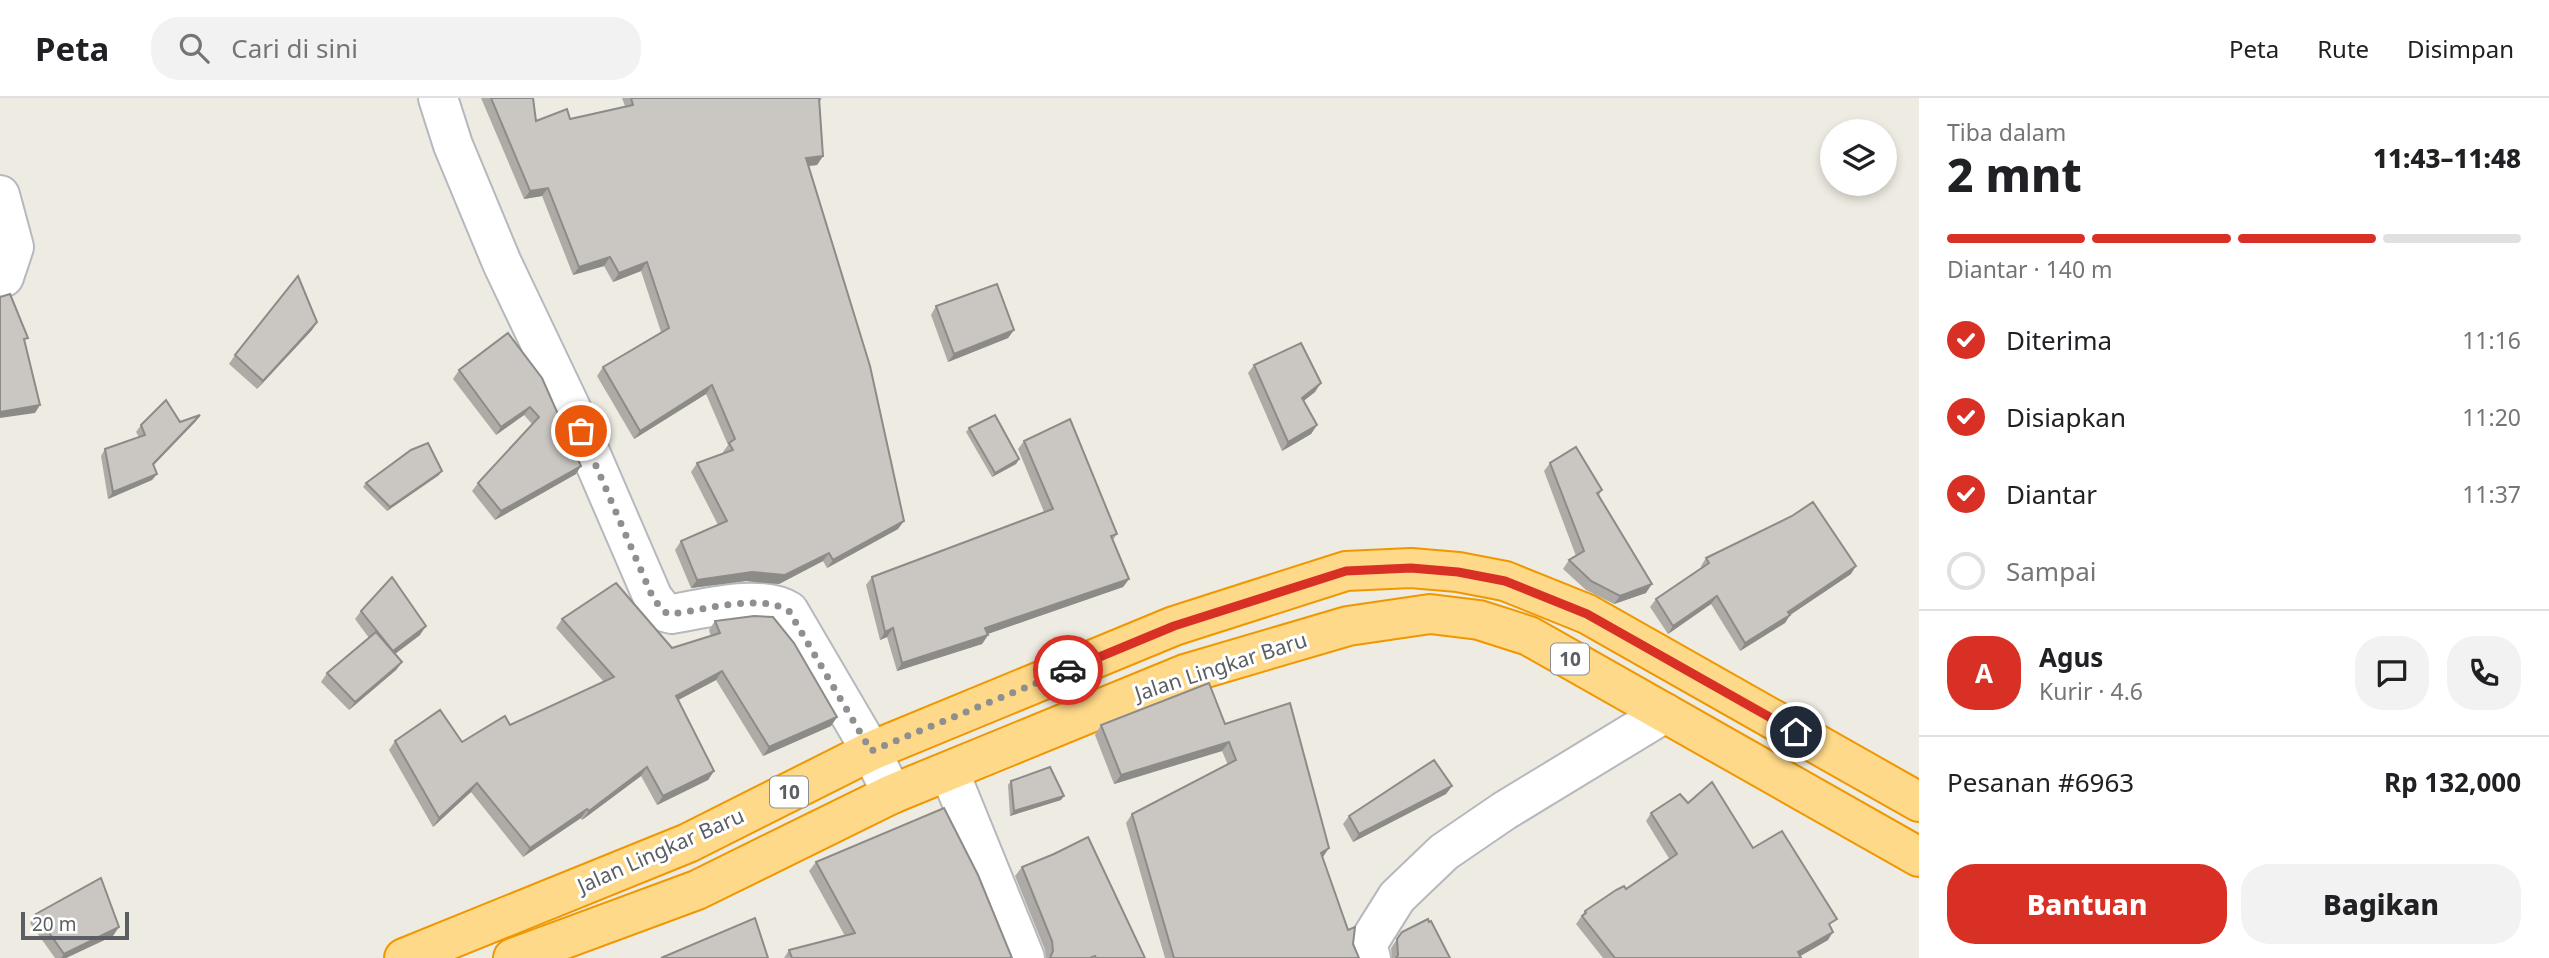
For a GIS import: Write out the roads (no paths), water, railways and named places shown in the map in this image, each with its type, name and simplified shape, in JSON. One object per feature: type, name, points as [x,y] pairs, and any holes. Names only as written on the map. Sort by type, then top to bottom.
[{"type":"highway","name":"Jalan Lingkar Baru","points":[[404,958],[688,843],[871,751],[1174,626],[1346,571],[1411,568],[1458,572],[1505,581],[1587,614],[1917,797]]},
{"type":"highway","name":"Jalan Lingkar Baru","points":[[513,958],[697,890],[892,794],[1185,674],[1348,626],[1430,614],[1479,620],[1529,636],[1919,857]]},
{"type":"street","points":[[438,98],[453,145],[502,264],[571,408],[653,598],[664,612],[671,614],[761,602],[781,606],[789,611],[871,751],[892,794]]},
{"type":"street","points":[[0,195],[14,247],[4,276],[0,276]]},
{"type":"street","points":[[1371,958],[1368,947],[1370,940],[1397,897],[1444,852],[1504,811],[1665,713]]},
{"type":"street","points":[[949,771],[1025,958]]}]
